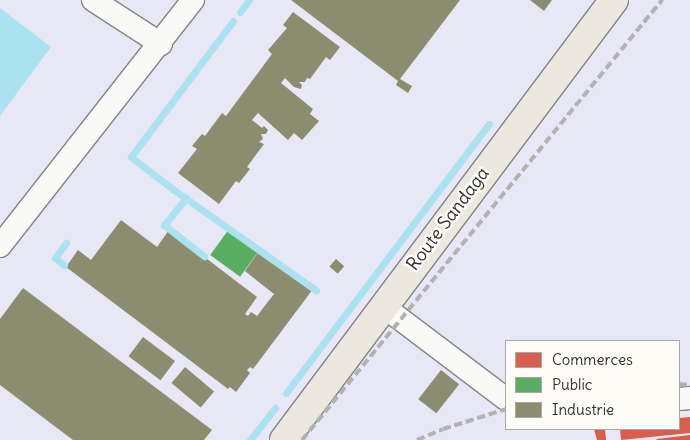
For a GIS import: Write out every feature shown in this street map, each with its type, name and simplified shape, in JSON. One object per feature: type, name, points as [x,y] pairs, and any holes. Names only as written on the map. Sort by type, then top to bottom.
[{"type":"main road","name":"Route Sandaga","points":[[284,440],[614,0]]},
{"type":"street","points":[[93,0],[161,44]]},
{"type":"street","points":[[0,246],[161,44],[193,0]]},
{"type":"street","points":[[383,306],[505,398]]},
{"type":"shaded area","points":[[0,0],[690,0],[690,440],[0,440],[0,116],[51,47],[0,8]]},
{"type":"water","points":[[0,8],[51,47],[0,116]]},
{"type":"building: Commerces","points":[[690,417],[690,433],[621,440],[620,430],[680,430],[680,418]]},
{"type":"building: Commerces","points":[[594,430],[605,430],[606,440],[597,440]]},
{"type":"building: Commerces","points":[[690,435],[690,440],[656,439]]},
{"type":"building: Public","points":[[229,229],[259,251],[240,277],[210,255]]},
{"type":"building: Industrie","points":[[291,0],[460,0],[400,79],[412,86],[408,93],[396,85],[398,81]]},
{"type":"building: Industrie","points":[[530,0],[552,0],[544,11]]},
{"type":"building: Industrie","points":[[293,12],[340,47],[330,60],[326,57],[310,79],[307,78],[305,82],[299,82],[302,85],[301,89],[294,87],[285,78],[281,83],[313,109],[310,114],[319,121],[302,140],[294,133],[288,140],[258,113],[252,120],[268,130],[266,134],[261,134],[263,139],[259,142],[264,144],[247,167],[250,169],[239,183],[236,181],[219,204],[178,173],[197,149],[192,146],[202,134],[205,136],[222,113],[226,116],[272,54],[268,50],[287,28],[283,25]]},
{"type":"building: Industrie","points":[[121,220],[157,247],[169,230],[257,297],[245,314],[248,316],[251,312],[257,316],[274,294],[245,271],[259,251],[313,289],[253,369],[250,367],[247,370],[250,373],[236,392],[230,387],[228,389],[66,267],[78,250],[91,260]]},
{"type":"building: Industrie","points":[[336,259],[344,266],[338,274],[329,267]]},
{"type":"building: Industrie","points":[[23,288],[212,430],[204,440],[73,440],[0,385],[0,319]]},
{"type":"building: Industrie","points":[[143,337],[175,361],[161,380],[129,356]]},
{"type":"building: Industrie","points":[[185,367],[214,391],[201,408],[172,383]]},
{"type":"building: Industrie","points":[[441,370],[459,384],[436,413],[418,399]]},
{"type":"waterway","points":[[240,12],[249,0]]},
{"type":"waterway","points":[[233,21],[131,157],[174,190],[316,290]]},
{"type":"waterway","points":[[286,393],[489,124]]},
{"type":"waterway","points":[[186,198],[164,225],[204,256]]},
{"type":"waterway","points":[[64,265],[55,258],[66,243]]},
{"type":"waterway","points":[[250,440],[275,408]]},
{"type":"railway","points":[[302,440],[662,0]]},
{"type":"railway","points":[[680,384],[690,385]]},
{"type":"railway","points":[[417,440],[443,429],[505,409]]}]
